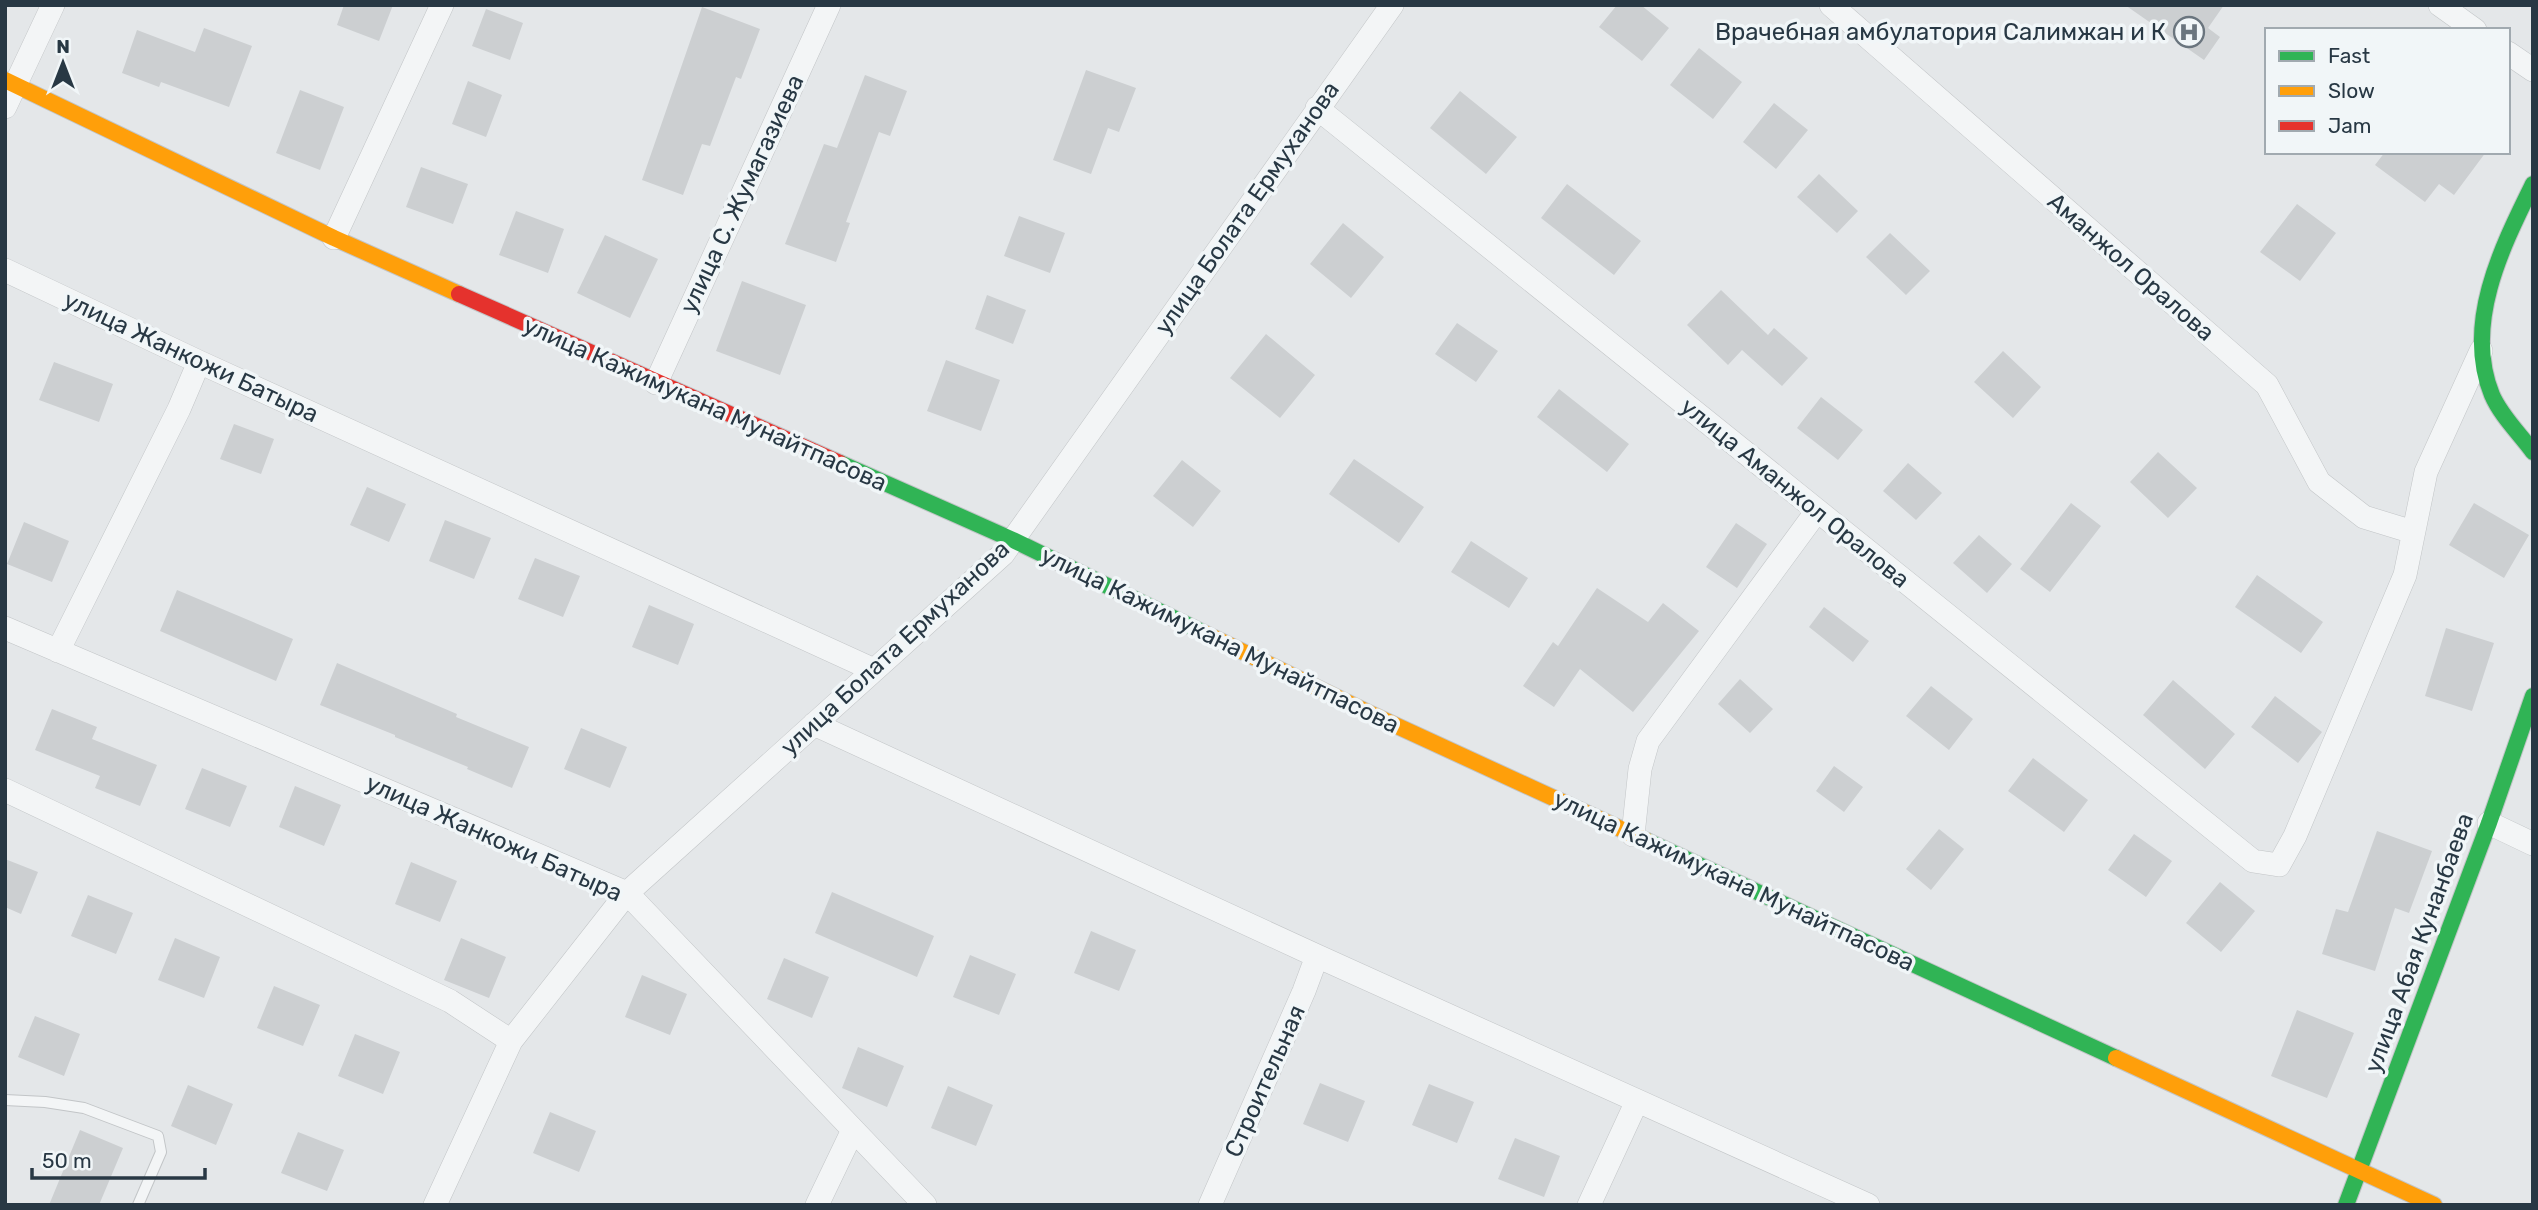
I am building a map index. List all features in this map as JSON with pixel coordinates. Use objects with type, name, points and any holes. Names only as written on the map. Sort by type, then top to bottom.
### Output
[{"type":"street","points":[[5,107],[10,83],[53,5]]},
{"type":"street","points":[[334,238],[442,5]]},
{"type":"street","name":"улица С. Жумагазиева","points":[[656,383],[829,5]]},
{"type":"street","name":"улица Болата Ермуханова","points":[[435,1205],[511,1041],[627,893],[1003,554],[1392,5]]},
{"type":"street","name":"Аманжол Оралова","points":[[1831,5],[2267,385],[2319,482],[2364,517],[2413,532]]},
{"type":"street","points":[[2440,5],[2472,28]]},
{"type":"street","points":[[2510,54],[2533,70]]},
{"type":"street","name":"улица Кажимукана Мунайтпасова","points":[[10,83],[334,238],[1013,540],[1371,714],[2434,1205]]},
{"type":"street","name":"улица Аманжол Оралова","points":[[1317,108],[2253,862],[2279,865],[2295,836],[2405,575],[2413,532]]},
{"type":"street","points":[[2413,532],[2426,472],[2481,351],[2487,302],[2507,235],[2533,184]]},
{"type":"street","name":"улица Жанкожи Батыра","points":[[5,270],[199,362],[874,670]]},
{"type":"street","points":[[2481,351],[2493,396],[2533,452]]},
{"type":"street","points":[[58,652],[179,409],[199,362]]},
{"type":"street","points":[[1633,835],[1640,769],[1648,741],[1817,511]]},
{"type":"street","name":"улица Жанкожи Батыра","points":[[5,628],[627,893],[925,1205]]},
{"type":"street","name":"улица Абая Кунанбаева","points":[[2346,1205],[2533,696]]},
{"type":"street","points":[[814,724],[1317,956],[1868,1205]]},
{"type":"street","points":[[5,790],[450,1001],[511,1041]]},
{"type":"street","points":[[2488,823],[2533,844]]},
{"type":"street","name":"Строительная","points":[[1210,1205],[1317,956]]},
{"type":"street","points":[[1589,1205],[1637,1101]]},
{"type":"street","points":[[817,1205],[853,1130]]},
{"type":"lane","points":[[5,1100],[84,1108],[158,1136],[161,1152],[138,1205]]},
{"type":"building","points":[[344,5],[393,5],[379,41],[337,25]]},
{"type":"building","points":[[1617,5],[1641,5],[1669,28],[1642,61],[1599,27]]},
{"type":"building","name":"Врачебная амбулатория Салимжан и К","points":[[2125,5],[2224,5],[2208,28],[2220,37],[2204,60]]},
{"type":"building","points":[[702,7],[760,29],[741,79],[736,77],[710,146],[702,144],[683,195],[642,180]]},
{"type":"building","points":[[486,9],[523,23],[510,60],[472,46]]},
{"type":"building","points":[[204,28],[252,46],[229,107],[161,82],[159,87],[122,73],[137,30],[195,52]]},
{"type":"building","points":[[1699,48],[1742,82],[1713,119],[1670,85]]},
{"type":"building","points":[[1086,70],[1136,88],[1119,132],[1108,128],[1091,174],[1053,160]]},
{"type":"building","points":[[865,75],[907,91],[890,136],[879,132],[846,222],[850,223],[836,262],[785,244],[824,144],[837,148]]},
{"type":"building","points":[[468,81],[502,95],[486,137],[452,124]]},
{"type":"building","points":[[300,90],[344,107],[320,170],[276,153]]},
{"type":"building","points":[[1460,91],[1517,137],[1486,174],[1430,128]]},
{"type":"building","points":[[1774,103],[1808,130],[1776,169],[1743,142]]},
{"type":"building","points":[[2383,154],[2485,154],[2454,195],[2439,184],[2425,202],[2375,165]]},
{"type":"building","points":[[421,167],[468,184],[453,224],[406,207]]},
{"type":"building","points":[[1819,174],[1858,211],[1837,233],[1797,197]]},
{"type":"building","points":[[1567,184],[1641,241],[1614,275],[1541,218]]},
{"type":"building","points":[[2297,204],[2336,233],[2300,281],[2260,252]]},
{"type":"building","points":[[516,211],[564,229],[548,273],[499,255]]},
{"type":"building","points":[[1019,216],[1065,233],[1050,273],[1004,256]]},
{"type":"building","points":[[1343,223],[1384,257],[1351,298],[1310,264]]},
{"type":"building","points":[[1890,233],[1930,271],[1906,295],[1866,257]]},
{"type":"building","points":[[605,235],[658,259],[630,318],[577,293]]},
{"type":"building","points":[[742,281],[806,305],[780,375],[716,351]]},
{"type":"building","points":[[1721,290],[1768,335],[1774,328],[1808,358],[1782,386],[1742,350],[1728,365],[1687,325]]},
{"type":"building","points":[[987,295],[1026,310],[1013,344],[975,329]]},
{"type":"building","points":[[1457,323],[1498,351],[1476,382],[1435,354]]},
{"type":"building","points":[[1266,334],[1315,375],[1280,418],[1230,378]]},
{"type":"building","points":[[2003,351],[2041,387],[2013,418],[1974,382]]},
{"type":"building","points":[[946,360],[1000,380],[981,431],[927,411]]},
{"type":"building","points":[[54,362],[113,384],[99,422],[39,400]]},
{"type":"building","points":[[1559,389],[1629,444],[1607,472],[1537,417]]},
{"type":"building","points":[[1821,397],[1863,430],[1838,460],[1797,428]]},
{"type":"building","points":[[234,424],[274,439],[261,474],[220,459]]},
{"type":"building","points":[[2158,452],[2197,488],[2168,518],[2130,482]]},
{"type":"building","points":[[1354,459],[1424,507],[1399,543],[1329,494]]},
{"type":"building","points":[[1182,460],[1221,491],[1193,527],[1153,496]]},
{"type":"building","points":[[1908,463],[1942,493],[1916,520],[1883,491]]},
{"type":"building","points":[[367,487],[406,504],[389,542],[350,525]]},
{"type":"building","points":[[2071,503],[2101,526],[2050,592],[2020,569]]},
{"type":"building","points":[[2474,503],[2529,535],[2504,578],[2449,545]]},
{"type":"building","points":[[445,520],[491,538],[474,579],[429,561]]},
{"type":"building","points":[[24,522],[69,541],[52,582],[7,564]]},
{"type":"building","points":[[1736,523],[1767,544],[1737,588],[1706,567]]},
{"type":"building","points":[[1979,535],[2012,564],[1987,593],[1953,563]]},
{"type":"building","points":[[1471,541],[1528,578],[1509,608],[1451,572]]},
{"type":"building","points":[[535,558],[580,576],[563,617],[518,599]]},
{"type":"building","points":[[2257,575],[2323,622],[2301,653],[2235,607]]},
{"type":"building","points":[[1597,588],[1648,622],[1663,603],[1699,631],[1633,712],[1580,669],[1554,707],[1523,686],[1553,642],[1558,646]]},
{"type":"building","points":[[177,590],[293,639],[276,681],[160,631]]},
{"type":"building","points":[[649,605],[694,624],[678,665],[632,647]]},
{"type":"building","points":[[1824,607],[1869,641],[1853,662],[1809,627]]},
{"type":"building","points":[[2446,628],[2494,643],[2472,711],[2425,696]]},
{"type":"building","points":[[337,663],[529,747],[512,788],[395,735],[320,705]]},
{"type":"building","points":[[1740,679],[1773,709],[1750,733],[1718,704]]},
{"type":"building","points":[[2173,680],[2235,734],[2205,769],[2143,715]]},
{"type":"building","points":[[1931,686],[1973,719],[1949,750],[1906,716]]},
{"type":"building","points":[[2275,696],[2322,732],[2298,763],[2251,727]]},
{"type":"building","points":[[52,709],[97,727],[92,739],[157,765],[140,806],[95,788],[100,776],[35,750]]},
{"type":"building","points":[[581,728],[627,747],[610,788],[564,769]]},
{"type":"building","points":[[2033,758],[2088,800],[2064,832],[2008,791]]},
{"type":"building","points":[[1834,766],[1863,787],[1844,812],[1816,791]]},
{"type":"building","points":[[202,768],[247,786],[230,827],[185,809]]},
{"type":"building","points":[[295,786],[341,805],[324,846],[279,827]]},
{"type":"building","points":[[1939,829],[1964,849],[1931,890],[1906,869]]},
{"type":"building","points":[[2377,831],[2432,851],[2409,913],[2395,908],[2375,971],[2322,954],[2336,909],[2348,912]]},
{"type":"building","points":[[2134,834],[2172,861],[2146,897],[2108,870]]},
{"type":"building","points":[[5,859],[38,872],[21,914],[5,907]]},
{"type":"building","points":[[411,862],[457,881],[440,922],[395,904]]},
{"type":"building","points":[[2220,882],[2255,911],[2221,952],[2186,923]]},
{"type":"building","points":[[832,892],[934,936],[917,977],[815,933]]},
{"type":"building","points":[[88,895],[133,913],[116,954],[71,936]]},
{"type":"building","points":[[1091,931],[1136,950],[1119,991],[1074,973]]},
{"type":"building","points":[[175,938],[220,957],[204,998],[158,980]]},
{"type":"building","points":[[461,938],[506,957],[489,998],[444,980]]},
{"type":"building","points":[[970,955],[1016,974],[999,1015],[953,997]]},
{"type":"building","points":[[784,958],[829,977],[812,1018],[767,999]]},
{"type":"building","points":[[642,975],[687,994],[670,1035],[625,1017]]},
{"type":"building","points":[[274,986],[320,1005],[303,1046],[257,1028]]},
{"type":"building","points":[[2297,1010],[2354,1033],[2327,1098],[2271,1076]]},
{"type":"building","points":[[35,1016],[80,1034],[64,1076],[18,1057]]},
{"type":"building","points":[[355,1034],[400,1052],[383,1094],[338,1076]]},
{"type":"building","points":[[858,1047],[904,1066],[887,1107],[842,1088]]},
{"type":"building","points":[[1320,1083],[1365,1101],[1348,1142],[1303,1124]]},
{"type":"building","points":[[1429,1084],[1474,1102],[1457,1143],[1412,1125]]},
{"type":"building","points":[[188,1085],[233,1104],[216,1145],[171,1126]]},
{"type":"building","points":[[948,1086],[993,1105],[976,1146],[931,1128]]},
{"type":"building","points":[[550,1112],[596,1131],[579,1172],[533,1153]]},
{"type":"building","points":[[80,1130],[123,1148],[99,1205],[49,1205]]},
{"type":"building","points":[[298,1132],[344,1150],[327,1191],[281,1173]]},
{"type":"building","points":[[1515,1138],[1560,1156],[1544,1197],[1498,1179]]},
{"type":"traffic: fast","points":[[2533,184],[2509,234],[2490,286],[2482,341],[2484,368],[2492,395],[2533,452]]},
{"type":"traffic: fast","points":[[840,463],[1013,540],[1202,632]]},
{"type":"traffic: fast","points":[[2346,1205],[2489,823],[2533,696]]},
{"type":"traffic: fast","points":[[1647,841],[2116,1058]]},
{"type":"traffic: slow","points":[[5,80],[334,238],[459,294]]},
{"type":"traffic: slow","points":[[1202,632],[1371,714],[1647,841]]},
{"type":"traffic: slow","points":[[2116,1058],[2434,1205]]},
{"type":"traffic: jam","points":[[459,294],[840,463]]},
{"type":"place","name":"Врачебная амбулатория Салимжан и К","points":[[2189,32]]}]
